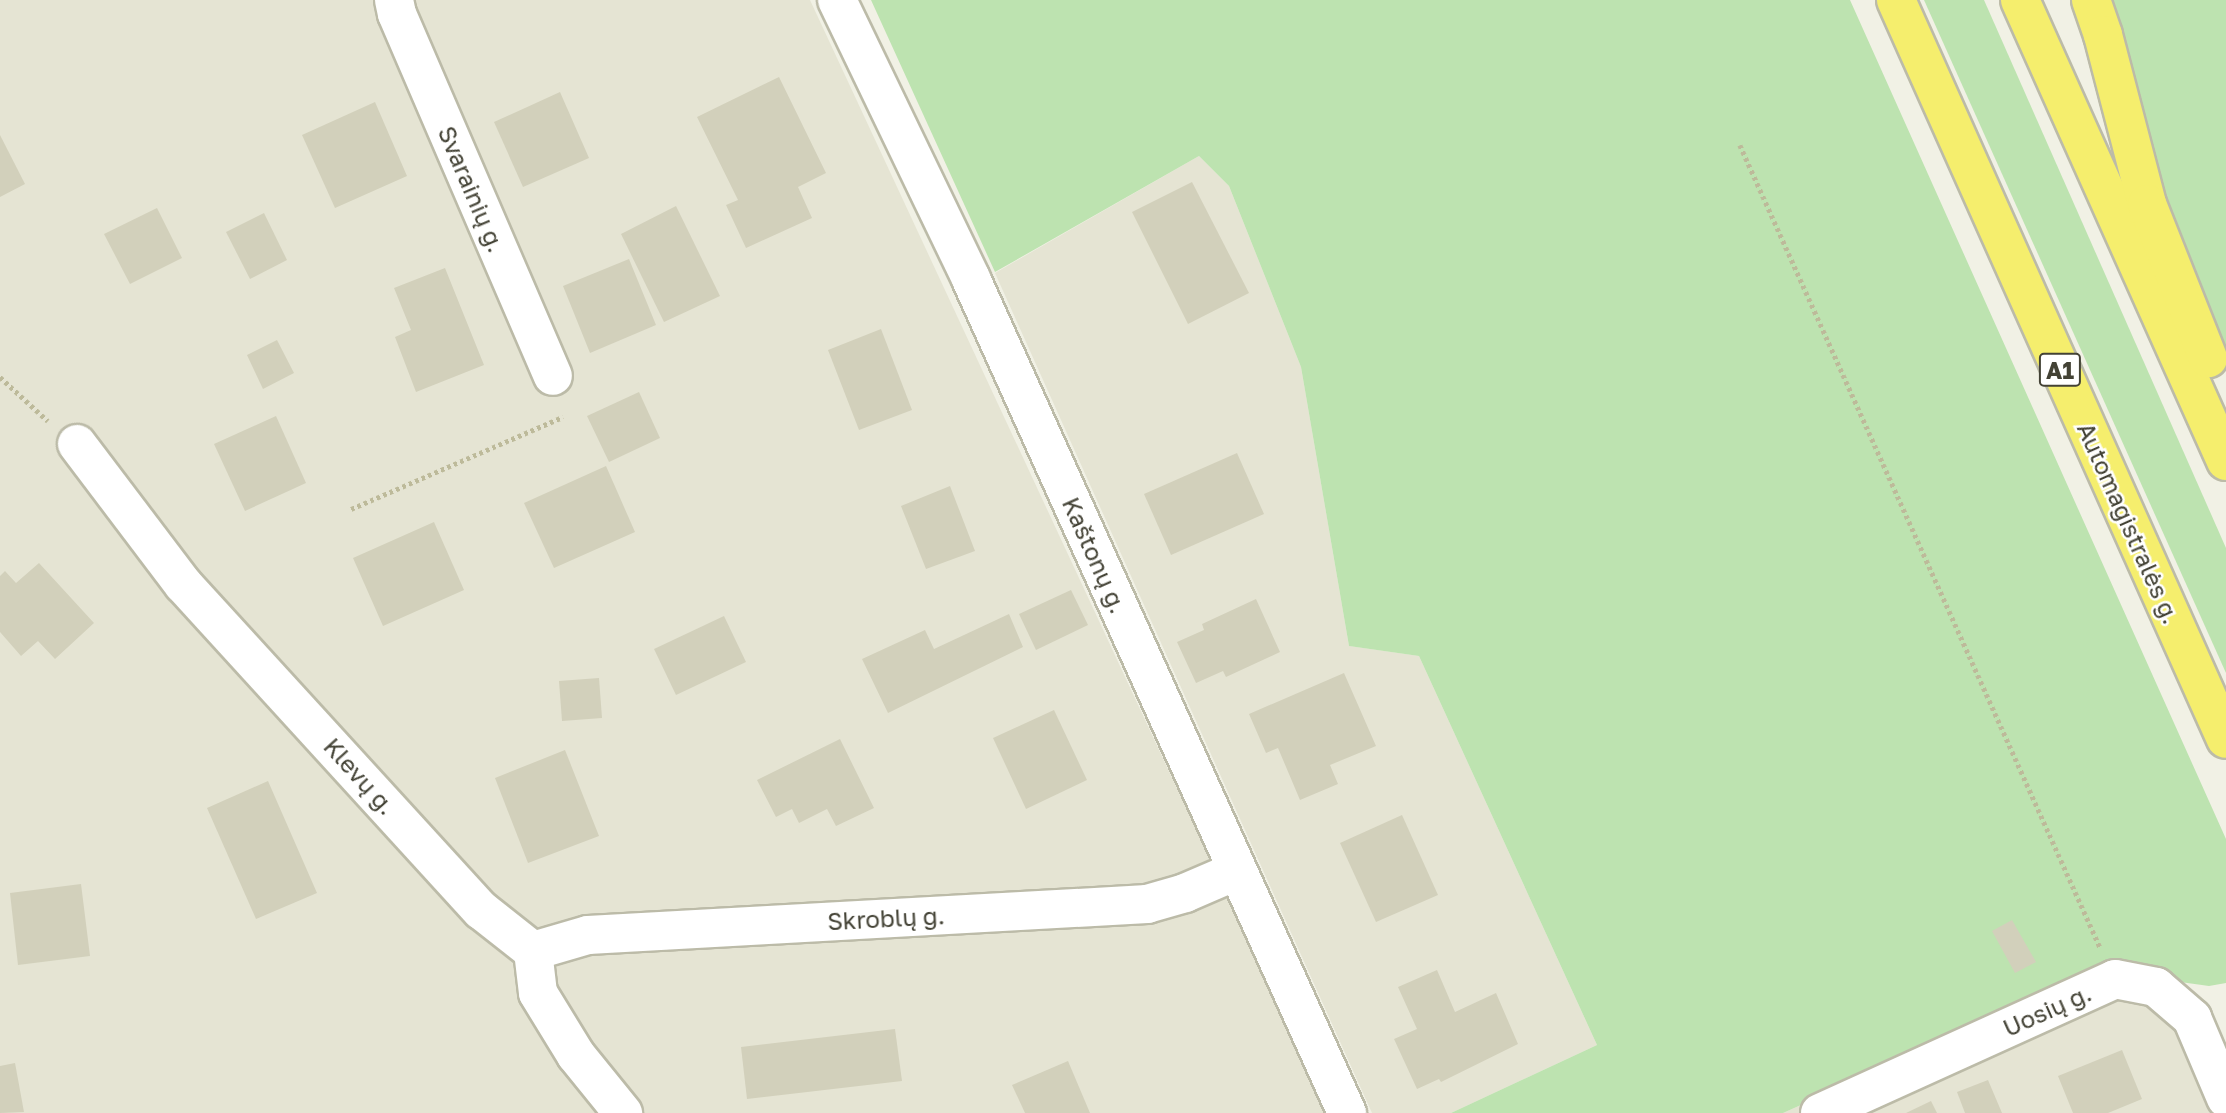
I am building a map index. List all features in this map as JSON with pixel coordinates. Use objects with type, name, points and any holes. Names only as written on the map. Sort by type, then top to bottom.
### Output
[{"type":"highway","name":"Automagistralės g.","points":[[1896,0],[2226,738]]},
{"type":"highway","points":[[2020,0],[2226,461]]},
{"type":"highway","points":[[2091,0],[2104,35],[2147,204],[2226,398]]},
{"type":"street","name":"Svarainių g.","points":[[394,0],[397,14],[553,376]]},
{"type":"street","name":"Kaštonų g.","points":[[837,0],[971,279],[1347,1113]]},
{"type":"street","name":"Klevų g.","points":[[77,444],[183,584],[481,910],[533,951]]},
{"type":"street","name":"Skroblų g.","points":[[533,951],[588,934],[1147,904],[1185,893],[1236,871]]},
{"type":"street","points":[[533,951],[538,993],[576,1055],[623,1113]]},
{"type":"street","name":"Uosių g.","points":[[1820,1113],[2115,979],[2155,987],[2192,1018],[2226,1098]]},
{"type":"path","points":[[1740,145],[2115,979]]},
{"type":"path","points":[[0,377],[77,444]]},
{"type":"path","points":[[351,509],[563,417]]},
{"type":"shaded area","points":[[0,0],[810,0],[1328,1113],[0,1113]]},
{"type":"shaded area","points":[[1199,156],[1229,186],[1301,367],[1349,646],[1419,656],[1597,1045],[1451,1113],[1372,1113],[995,273]]},
{"type":"shaded area","points":[[2101,971],[2177,982],[2226,1113],[1783,1113]]},
{"type":"green space","points":[[871,0],[1850,0],[2226,839],[2226,983],[2209,986],[2101,971],[1783,1113],[1451,1113],[1597,1045],[1419,656],[1349,646],[1301,367],[1229,186],[1199,156],[995,272]]},
{"type":"green space","points":[[1924,0],[1984,0],[2226,548],[2226,673]]},
{"type":"green space","points":[[2109,0],[2226,0],[2226,355],[2165,197],[2130,58]]},
{"type":"building","points":[[779,77],[826,173],[798,187],[812,218],[746,248],[726,205],[738,200],[697,117]]},
{"type":"building","points":[[560,92],[589,158],[523,187],[494,122]]},
{"type":"building","points":[[375,102],[407,176],[335,208],[302,135]]},
{"type":"building","points":[[0,135],[25,184],[0,197]]},
{"type":"building","points":[[1192,182],[1249,293],[1188,324],[1132,212]]},
{"type":"building","points":[[676,206],[720,296],[664,322],[621,234]]},
{"type":"building","points":[[157,208],[182,258],[130,284],[104,234]]},
{"type":"building","points":[[264,213],[287,260],[250,279],[226,232]]},
{"type":"building","points":[[629,259],[656,325],[590,353],[563,286]]},
{"type":"building","points":[[445,268],[484,365],[416,392],[395,337],[411,330],[394,288]]},
{"type":"building","points":[[881,329],[912,410],[859,430],[828,350]]},
{"type":"building","points":[[277,340],[294,373],[263,389],[247,355]]},
{"type":"building","points":[[639,392],[660,438],[609,462],[587,416]]},
{"type":"building","points":[[276,416],[306,483],[245,511],[214,444]]},
{"type":"building","points":[[1237,453],[1264,514],[1171,555],[1144,494]]},
{"type":"building","points":[[606,466],[635,532],[554,568],[524,503]]},
{"type":"building","points":[[950,486],[975,551],[926,569],[901,506]]},
{"type":"building","points":[[434,522],[464,590],[383,626],[353,558]]},
{"type":"building","points":[[39,563],[94,623],[55,659],[38,641],[21,656],[0,632],[0,576],[5,571],[16,583]]},
{"type":"building","points":[[1071,590],[1088,625],[1036,650],[1019,614]]},
{"type":"building","points":[[1256,599],[1280,652],[1226,677],[1223,671],[1196,683],[1177,642],[1204,630],[1202,624]]},
{"type":"building","points":[[1009,614],[1023,647],[888,713],[862,659],[925,630],[934,649]]},
{"type":"building","points":[[724,616],[746,662],[676,695],[654,649]]},
{"type":"building","points":[[1344,673],[1376,746],[1330,765],[1338,784],[1300,800],[1278,748],[1266,753],[1249,714]]},
{"type":"building","points":[[599,678],[602,718],[562,721],[559,681]]},
{"type":"building","points":[[1054,710],[1087,780],[1026,809],[993,738]]},
{"type":"building","points":[[840,739],[874,808],[836,826],[827,809],[799,823],[792,809],[776,817],[757,780]]},
{"type":"building","points":[[565,750],[599,836],[528,863],[495,778]]},
{"type":"building","points":[[268,781],[317,893],[256,919],[207,808]]},
{"type":"building","points":[[1402,815],[1438,895],[1376,922],[1340,843]]},
{"type":"building","points":[[81,884],[90,956],[18,965],[10,893]]},
{"type":"building","points":[[2012,920],[2036,962],[2015,973],[1992,931]]},
{"type":"building","points":[[1437,970],[1455,1012],[1496,993],[1518,1044],[1441,1082],[1439,1079],[1417,1089],[1394,1039],[1417,1029],[1398,987]]},
{"type":"building","points":[[895,1029],[902,1081],[747,1099],[741,1047]]},
{"type":"building","points":[[2122,1050],[2142,1099],[2108,1113],[2073,1113],[2058,1076]]},
{"type":"building","points":[[1068,1061],[1090,1113],[1025,1113],[1012,1085]]},
{"type":"building","points":[[15,1063],[24,1112],[0,1113],[0,1066]]},
{"type":"building","points":[[1988,1080],[2002,1113],[1965,1113],[1957,1092]]},
{"type":"building","points":[[1931,1101],[1937,1113],[1906,1113]]}]
